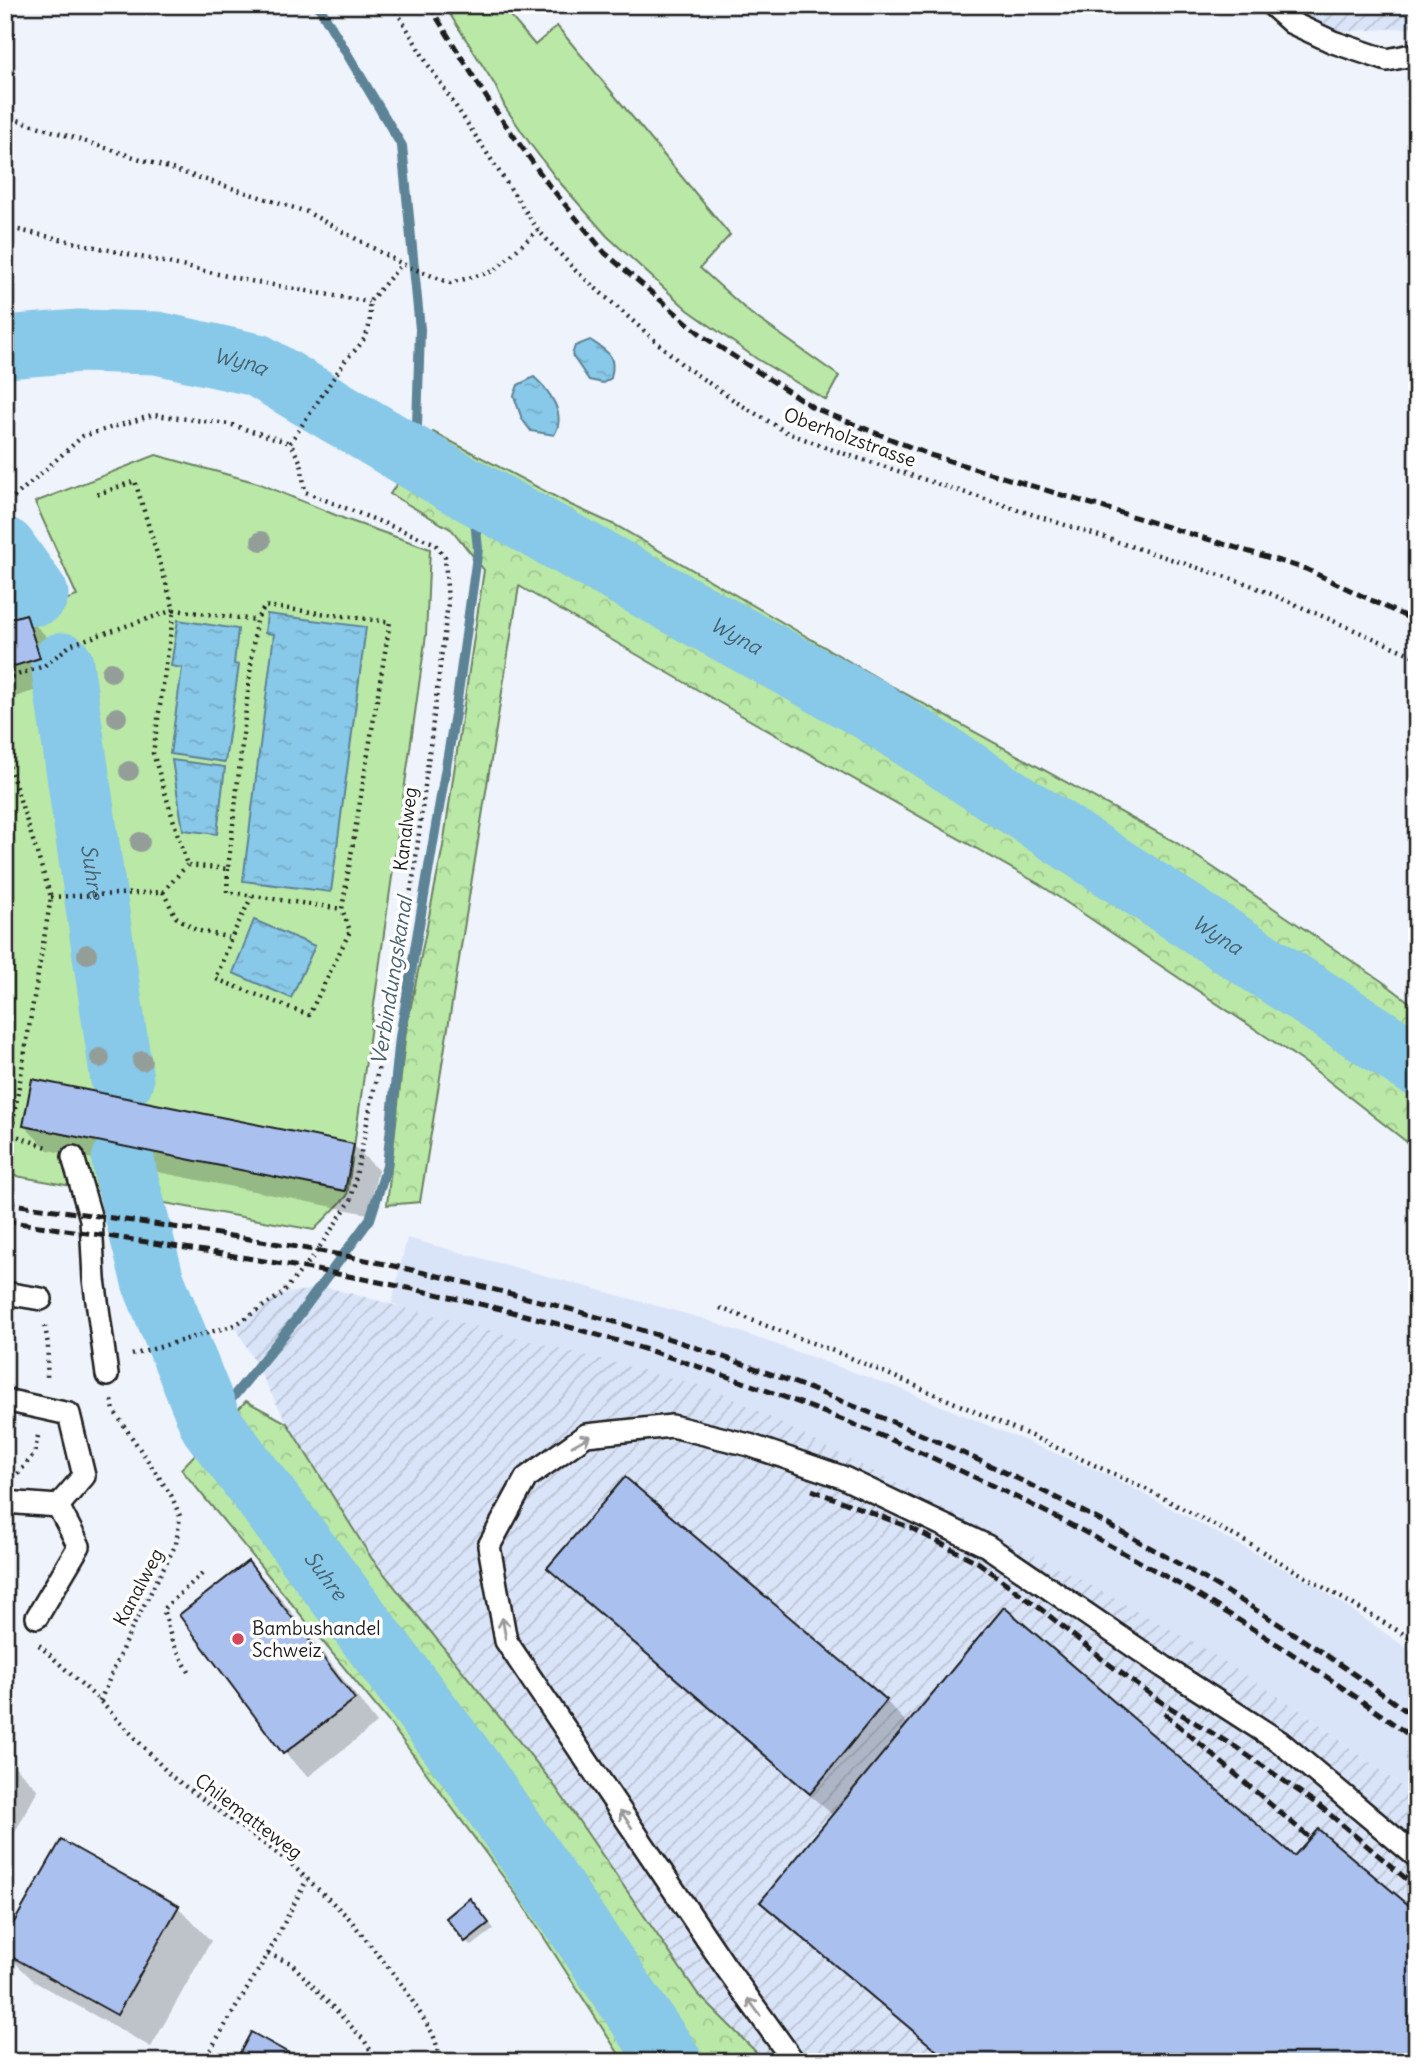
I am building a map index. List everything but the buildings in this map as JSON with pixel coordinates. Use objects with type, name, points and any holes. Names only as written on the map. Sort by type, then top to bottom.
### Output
[{"type":"lane","points":[[1272,5],[1292,23],[1334,42],[1387,60],[1417,54]]},
{"type":"lane","points":[[73,1157],[91,1219],[94,1279],[107,1375]]},
{"type":"lane","points":[[5,1293],[41,1299]]},
{"type":"lane","points":[[5,1400],[69,1413],[84,1476],[58,1506]]},
{"type":"lane","points":[[794,2062],[725,1966],[506,1641],[489,1546],[526,1478],[586,1435],[672,1426],[749,1445],[842,1477],[987,1546],[1164,1667],[1280,1742],[1417,1857]]},
{"type":"lane","points":[[5,1502],[58,1506]]},
{"type":"lane","points":[[37,1617],[79,1546],[58,1506]]},
{"type":"path","name":"Oberholzstrasse","points":[[393,5],[427,63],[538,230],[576,271],[684,366],[738,403],[788,433],[836,451],[1248,584],[1417,657]]},
{"type":"path","points":[[5,116],[307,212],[402,264],[450,283],[494,271],[538,230]]},
{"type":"path","points":[[5,227],[245,279],[369,302]]},
{"type":"path","points":[[5,508],[83,436],[154,415],[229,424],[290,443],[347,358],[359,347],[372,323],[369,302],[402,264]]},
{"type":"path","name":"Kanalweg","points":[[135,1353],[235,1325],[282,1294],[315,1254],[351,1200],[379,1066],[414,873],[448,603],[445,557],[434,543],[305,492],[301,463],[290,443]]},
{"type":"path","points":[[96,495],[135,481],[174,610],[153,752],[187,865]]},
{"type":"path","points":[[252,896],[231,938],[216,979],[309,1015],[350,931],[342,909],[390,622],[265,606],[256,620],[227,892],[342,909]]},
{"type":"path","points":[[5,679],[44,666],[72,644],[174,610],[256,620]]},
{"type":"path","points":[[5,753],[51,897],[11,1134],[73,1157]]},
{"type":"path","points":[[187,865],[228,869]]},
{"type":"path","points":[[51,897],[163,892],[187,865]]},
{"type":"path","points":[[163,892],[176,917],[196,930],[231,938]]},
{"type":"path","points":[[720,1308],[856,1360],[1142,1487],[1246,1542],[1417,1642]]},
{"type":"path","name":"Kanalweg","points":[[100,1701],[127,1637],[176,1544],[180,1516],[171,1495],[114,1411],[107,1375]]},
{"type":"path","points":[[189,1672],[172,1641],[163,1609],[202,1574]]},
{"type":"path","name":"Chilematteweg","points":[[38,1644],[100,1701],[171,1776],[289,1862],[348,1917],[403,1986],[433,2034],[442,2062]]},
{"type":"path","points":[[203,2062],[268,1954],[307,1879]]},
{"type":"path","points":[[268,1954],[291,1963],[365,2040],[378,2062]]},
{"type":"shaded area","points":[[1285,5],[1417,5],[1417,27],[1323,33]]},
{"type":"shaded area","points":[[407,1238],[701,1318],[898,1388],[1110,1476],[1315,1585],[1417,1655],[1417,1798],[1306,1714],[392,1303]]},
{"type":"shaded area","points":[[326,1287],[717,1390],[1065,1571],[1197,1644],[1306,1714],[1417,1798],[1417,2062],[766,2062],[698,1994],[552,1782],[372,1559],[287,1423],[235,1325],[282,1294]]},
{"type":"green space","points":[[444,5],[501,5],[535,45],[557,26],[730,235],[700,268],[750,313],[839,376],[826,400],[757,359],[688,310],[607,236],[531,145]]},
{"type":"green space","points":[[433,432],[571,505],[617,526],[893,687],[1177,843],[1383,982],[1417,1008],[1417,1150],[1307,1064],[1039,884],[519,586],[420,1202],[387,1205],[406,1031],[443,846],[484,570],[452,530],[390,494]]},
{"type":"green space","points":[[156,455],[258,483],[345,519],[430,549],[426,635],[347,1196],[314,1230],[5,1174],[5,620],[77,596],[35,502]]},
{"type":"green space","points":[[246,1401],[287,1423],[372,1559],[552,1782],[698,1994],[766,2062],[624,2062],[518,1897],[388,1721],[181,1469]]},
{"type":"water","points":[[590,340],[609,354],[613,364],[611,378],[603,383],[589,380],[572,355],[575,346]]},
{"type":"water","points":[[534,377],[551,396],[558,412],[558,427],[554,435],[531,431],[522,419],[514,396],[518,385]]},
{"type":"water","points":[[267,614],[366,627],[331,892],[243,881],[274,634],[265,633]]},
{"type":"water","points":[[178,620],[238,629],[234,664],[239,665],[225,762],[170,754],[182,668],[171,666]]},
{"type":"water","points":[[172,760],[225,767],[217,834],[183,830]]},
{"type":"water","points":[[254,920],[315,946],[291,998],[233,973]]},
{"type":"waterway","points":[[318,5],[402,146],[420,329],[416,458]]},
{"type":"waterway","name":"Wyna","points":[[5,347],[79,341],[157,343],[257,365],[451,480],[871,710],[1417,1065]]},
{"type":"waterway","name":"Verbindungskanal","points":[[211,1424],[294,1322],[370,1219],[387,1166],[400,1037],[455,714],[478,549],[472,491]]},
{"type":"waterway","name":"Suhre","points":[[5,549],[37,594]]},
{"type":"waterway","name":"Suhre","points":[[62,664],[122,1080]]},
{"type":"waterway","name":"Suhre","points":[[123,1160],[153,1281],[211,1424],[472,1771],[671,2062]]},
{"type":"railway","points":[[429,5],[488,100],[548,184],[605,253],[704,337],[814,408],[930,455],[1306,569],[1417,622]]},
{"type":"railway","points":[[5,1203],[270,1242],[420,1272],[594,1316],[779,1377],[947,1446],[1110,1526],[1267,1617],[1343,1666],[1417,1719]]},
{"type":"railway","points":[[5,1221],[270,1262],[467,1301],[650,1351],[766,1390],[881,1436],[994,1487],[1105,1543],[1212,1604],[1317,1670],[1417,1741]]},
{"type":"railway","points":[[812,1490],[911,1528],[979,1563],[1161,1702],[1237,1748],[1320,1806],[1417,1888]]},
{"type":"railway","points":[[1164,1713],[1310,1838]]},
{"type":"place","name":"Bambushandel Schweiz","points":[[238,1639]]}]
